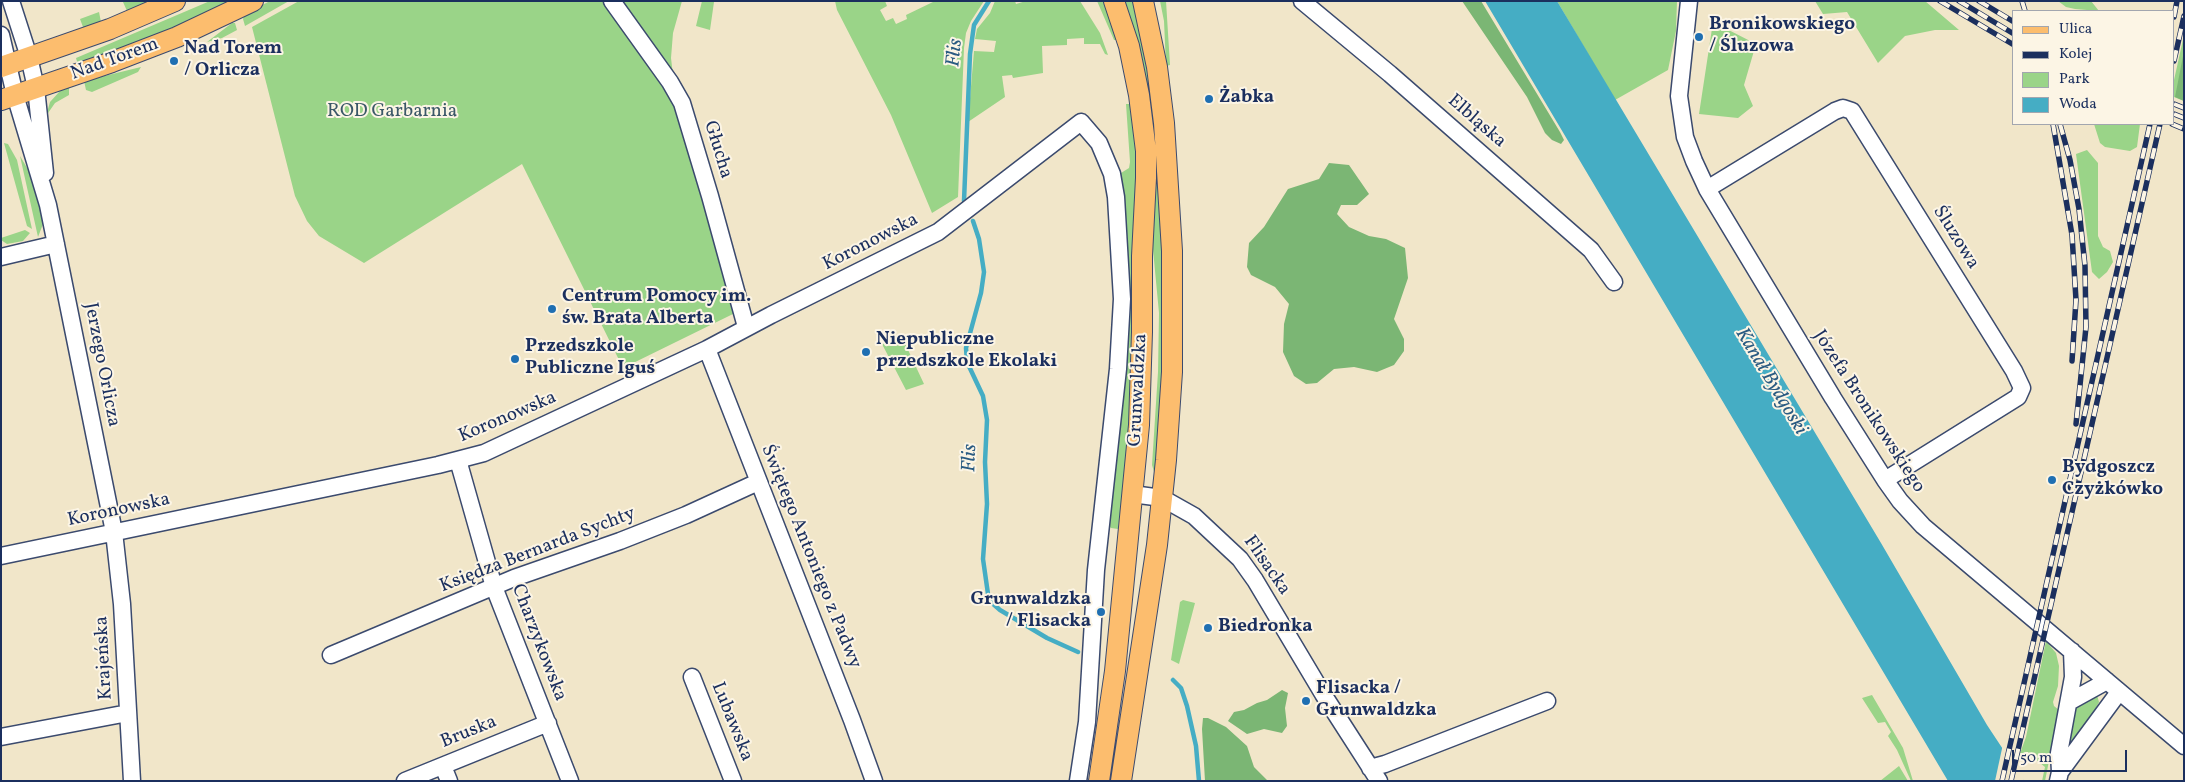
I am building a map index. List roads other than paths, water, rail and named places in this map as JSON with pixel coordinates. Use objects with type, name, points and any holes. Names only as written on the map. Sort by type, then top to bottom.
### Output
[{"type":"main road","name":"Nad Torem","points":[[5,66],[110,29],[176,1]]},
{"type":"main road","name":"Nad Torem","points":[[8,98],[177,37],[253,1]]},
{"type":"main road","name":"Grunwaldzka","points":[[1098,781],[1115,670],[1139,425],[1142,367],[1142,256],[1146,151],[1137,81],[1129,46],[1114,1]]},
{"type":"main road","name":"Grunwaldzka","points":[[1121,781],[1162,498],[1172,372],[1172,251],[1161,91],[1143,1]]},
{"type":"street","name":"Jerzego Orlicza","points":[[11,1],[29,58],[36,88],[48,205],[114,532]]},
{"type":"street","name":"Głucha","points":[[612,1],[670,82],[682,103],[746,327]]},
{"type":"street","name":"Elbląska","points":[[1302,1],[1390,74],[1591,250],[1614,282]]},
{"type":"street","name":"Józefa Bronikowskiego","points":[[1689,1],[1680,82],[1680,108],[1690,151],[1707,189],[1833,398],[1885,480],[1900,501],[1923,526],[2184,746]]},
{"type":"street","name":"Jerzego Orlicza","points":[[1,35],[8,98],[48,205]]},
{"type":"street","name":"Śluzowa","points":[[1707,189],[1836,111],[1843,108],[1852,111],[2014,371],[2022,388],[2018,397],[1885,480]]},
{"type":"street","name":"Koronowska","points":[[1,556],[458,460],[504,445],[707,349],[746,327],[938,232],[1081,122],[1099,143],[1112,174],[1116,197],[1122,299],[1118,369],[1096,570],[1087,722],[1078,781]]},
{"type":"street","points":[[1,257],[56,244]]},
{"type":"street","name":"Świętego Antoniego z Padwy","points":[[707,349],[852,720],[871,780]]},
{"type":"street","name":"Charzykowska","points":[[458,460],[494,587],[570,781]]},
{"type":"street","name":"Księdza Bernarda Sychty","points":[[331,655],[546,565],[620,541],[678,518],[758,482]]},
{"type":"street","name":"Flisacka","points":[[1132,494],[1162,498],[1204,524],[1240,559],[1255,580],[1375,774]]},
{"type":"street","name":"Krajeńska","points":[[114,532],[122,604],[132,781]]},
{"type":"street","points":[[2059,777],[2059,753],[2073,677],[2072,651]]},
{"type":"street","name":"Lubawska","points":[[692,678],[734,781]]},
{"type":"street","points":[[2069,702],[2113,686]]},
{"type":"street","points":[[2059,777],[2113,686]]},
{"type":"street","points":[[1375,774],[1385,764],[1546,701]]},
{"type":"street","points":[[1,737],[128,713]]},
{"type":"street","name":"Bruska","points":[[405,781],[446,773],[548,723]]},
{"type":"water","name":"Kanał Bydgoski","points":[[1485,1],[1557,1],[1881,543],[1987,725],[2024,781],[1948,781]]},
{"type":"waterway","name":"Flis","points":[[964,201],[970,54],[974,25],[989,1]]},
{"type":"waterway","name":"Flis","points":[[973,221],[979,239],[984,272],[981,293],[966,348],[967,362],[983,396],[987,420],[985,462],[987,504],[983,559],[988,594],[992,603],[1000,610],[1047,638],[1078,652]]},
{"type":"waterway","name":"Flis","points":[[1173,680],[1181,688],[1187,706],[1196,746],[1199,781]]},
{"type":"railway","points":[[1940,1],[2012,44]]},
{"type":"railway","points":[[1959,1],[2012,33]]},
{"type":"railway","points":[[1979,1],[2012,21]]},
{"type":"railway","points":[[2022,1],[2025,10]]},
{"type":"railway","points":[[2175,12],[2177,1]]},
{"type":"railway","points":[[2175,56],[2184,16]]},
{"type":"railway","points":[[2175,104],[2184,108]]},
{"type":"railway","points":[[2175,114],[2184,118]]},
{"type":"railway","points":[[2053,125],[2072,235],[2076,300],[2072,361]]},
{"type":"railway","points":[[2060,125],[2070,160],[2079,209],[2085,266],[2086,327],[2076,424]]},
{"type":"railway","points":[[2002,781],[2150,125]]},
{"type":"railway","points":[[2011,781],[2160,125]]},
{"type":"railway","points":[[2174,125],[2184,129]]},
{"type":"place","name":"Bronikowskiego / Śluzowa","points":[[1699,37]]},
{"type":"place","name":"Nad Torem / Orlicza","points":[[174,61]]},
{"type":"place","name":"Żabka","points":[[1209,99]]},
{"type":"place","name":"Centrum Pomocy im. św. Brata Alberta","points":[[552,309]]},
{"type":"place","name":"Niepubliczne przedszkole Ekolaki","points":[[866,352]]},
{"type":"place","name":"Przedszkole Publiczne Iguś","points":[[515,359]]},
{"type":"place","name":"Bydgoszcz Czyżkówko","points":[[2052,480]]},
{"type":"place","name":"Grunwaldzka / Flisacka","points":[[1101,612]]},
{"type":"place","name":"Biedronka","points":[[1208,628]]},
{"type":"place","name":"Flisacka / Grunwaldzka","points":[[1306,701]]},
{"type":"park label","name":"ROD Garbarnia","points":[[392,113]]}]
